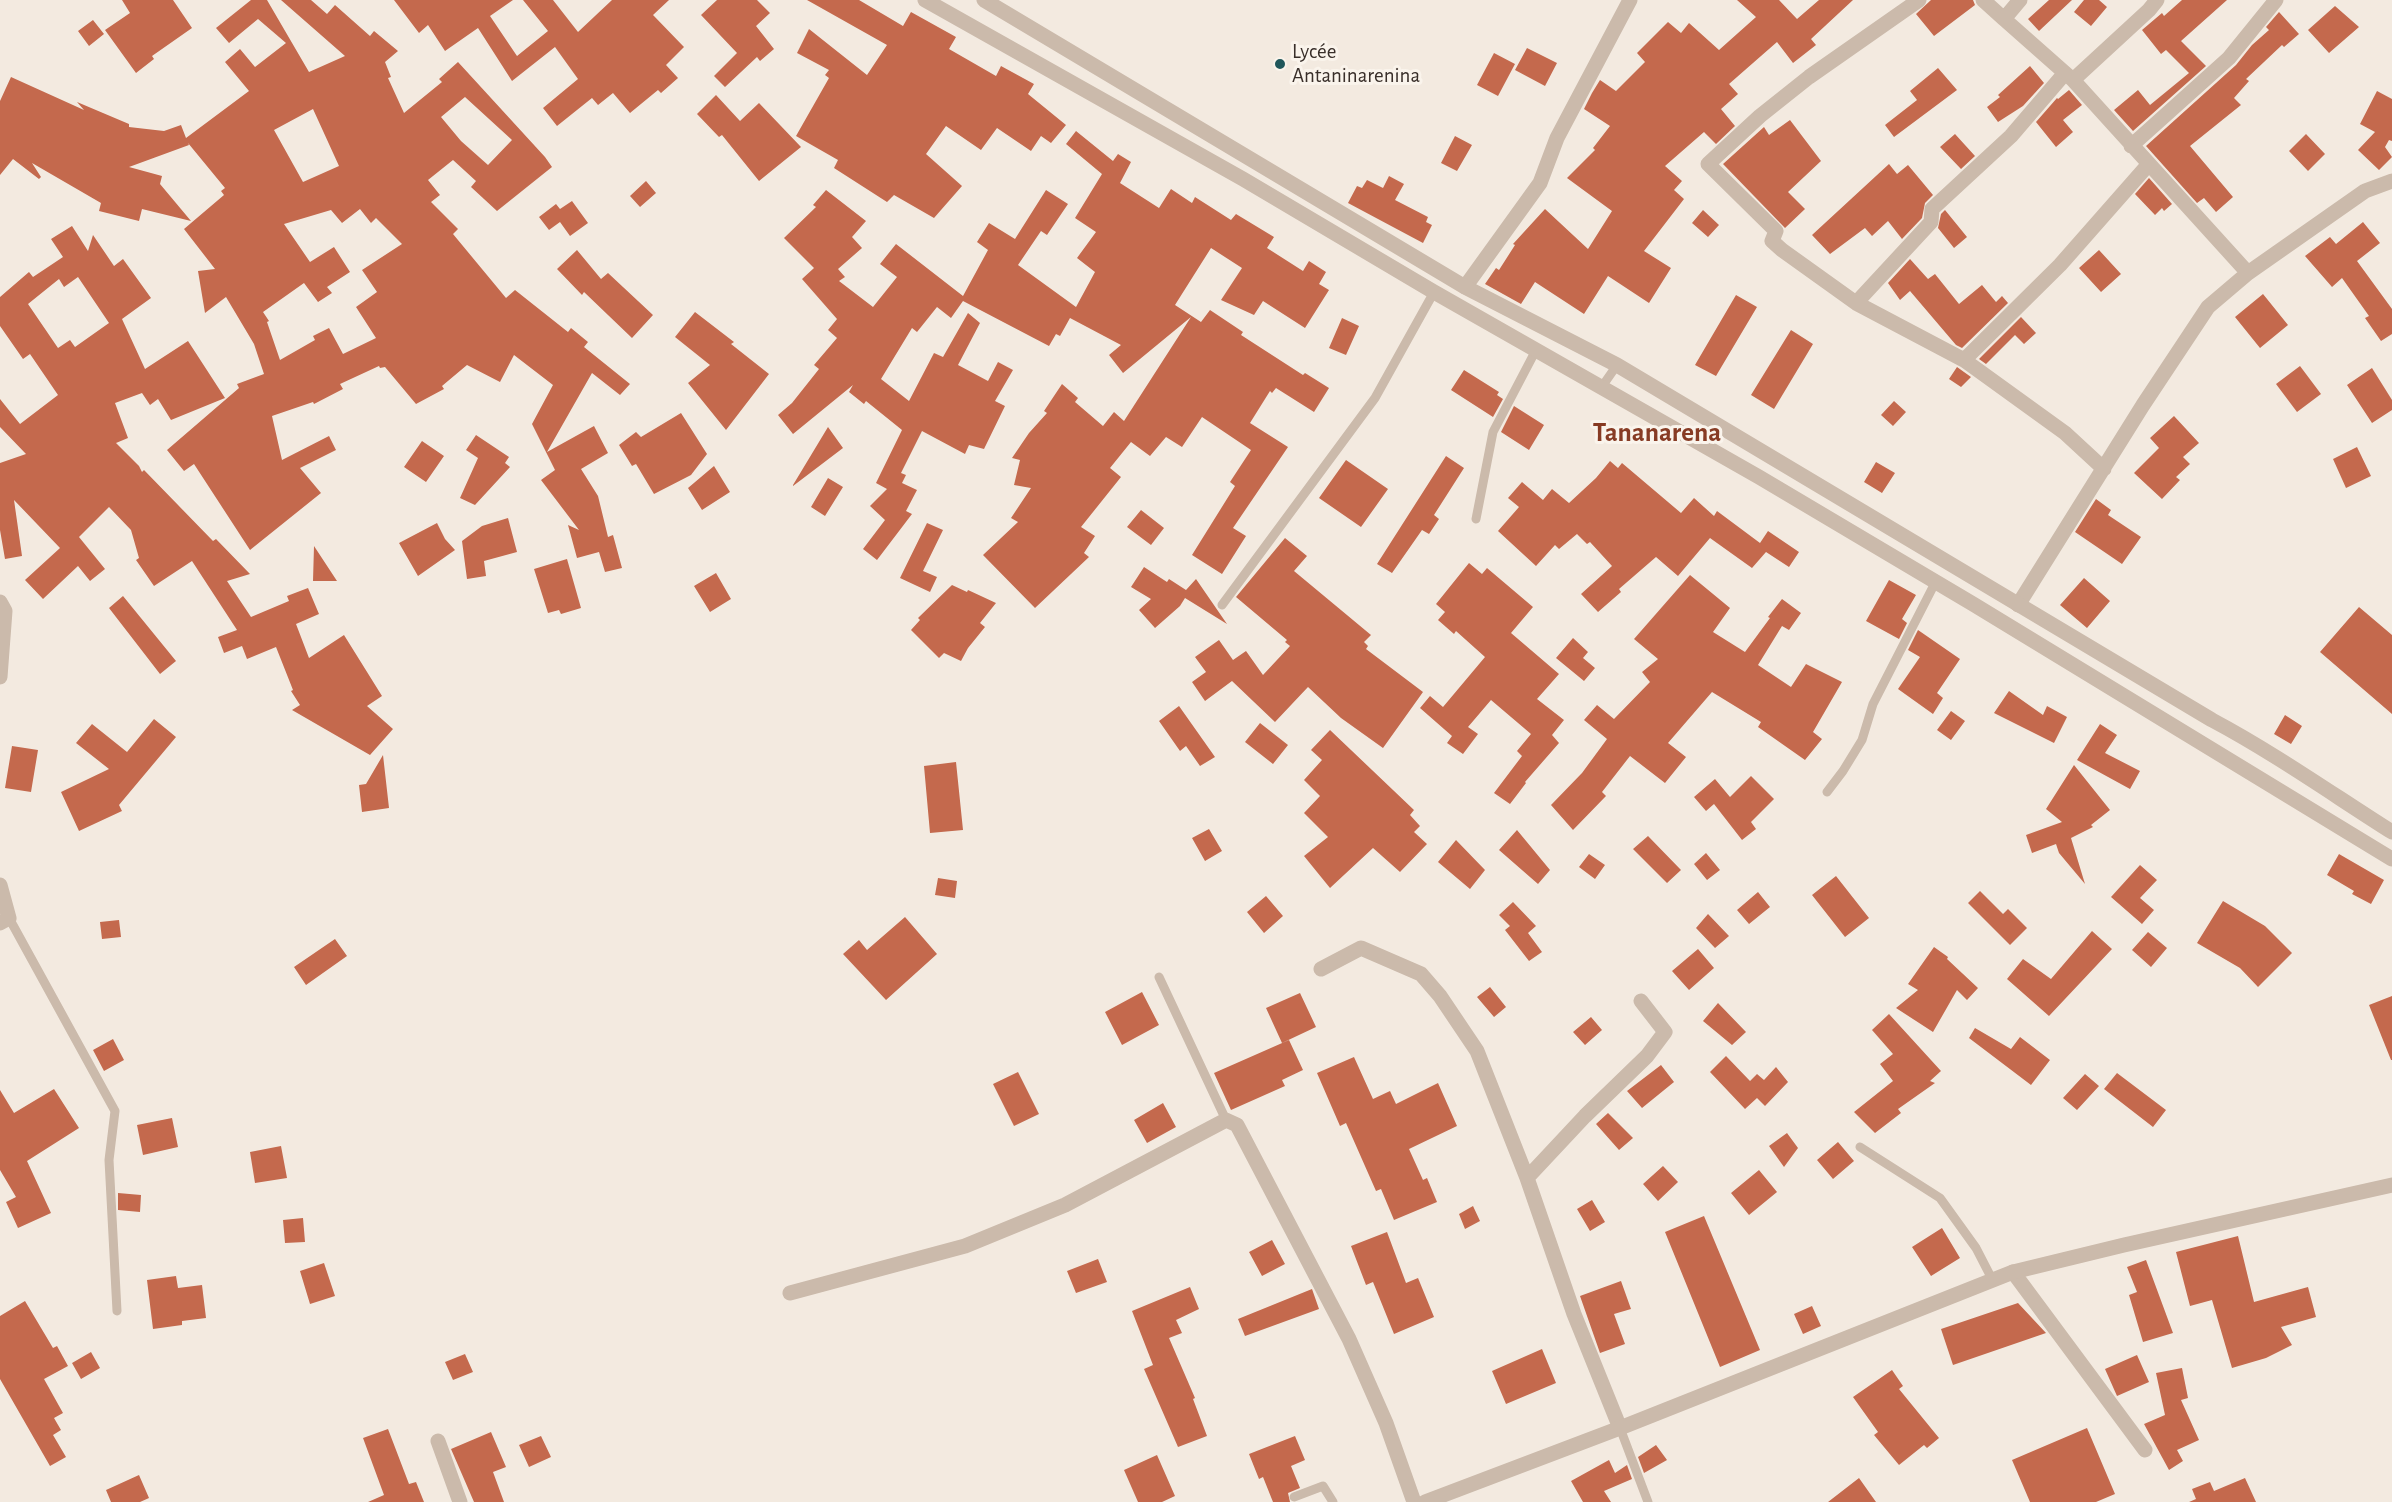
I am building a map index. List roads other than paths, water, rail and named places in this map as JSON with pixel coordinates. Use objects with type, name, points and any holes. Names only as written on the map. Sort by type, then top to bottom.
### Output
[{"type":"street","points":[[925,0],[1243,179],[1434,292],[1759,477],[1973,604],[2203,745],[2293,796],[2392,859]]},
{"type":"street","points":[[984,0],[1465,287],[1617,365],[2211,720],[2255,743],[2304,777],[2392,831]]},
{"type":"street","points":[[1465,287],[1540,183],[1557,138],[1630,0]]},
{"type":"street","points":[[1919,0],[1809,77],[1760,116],[1708,164],[1776,231],[1772,241],[1856,303],[1964,360],[2065,433],[2104,469]]},
{"type":"street","points":[[1983,0],[2069,76],[2247,273]]},
{"type":"street","points":[[2004,19],[2020,0]]},
{"type":"street","points":[[1856,303],[1931,222],[1932,209],[2011,136],[2069,76],[2149,10],[2157,0]]},
{"type":"street","points":[[2131,146],[2229,58],[2276,0]]},
{"type":"street","points":[[1243,179],[1254,163]]},
{"type":"street","points":[[1964,360],[2060,265],[2148,165]]},
{"type":"street","points":[[2018,605],[2208,307],[2247,273],[2365,191],[2392,181]]},
{"type":"street","points":[[1434,292],[1447,276]]},
{"type":"street","points":[[1759,477],[1770,458]]},
{"type":"street","points":[[1973,604],[1984,585]]},
{"type":"street","points":[[0,602],[5,611],[0,677]]},
{"type":"street","points":[[2293,796],[2304,777]]},
{"type":"street","points":[[0,885],[5,921]]},
{"type":"street","points":[[1321,969],[1361,948],[1421,974],[1440,996],[1477,1051],[1527,1178],[1574,1314],[1620,1428]]},
{"type":"street","points":[[1527,1178],[1585,1116],[1647,1056],[1665,1032],[1641,1001]]},
{"type":"street","points":[[790,1293],[965,1246],[1065,1205],[1226,1120],[1237,1125],[1349,1339],[1386,1423],[1414,1502]]},
{"type":"street","points":[[1425,1502],[1620,1428],[2013,1272],[2392,1185]]},
{"type":"street","points":[[2013,1272],[2145,1450]]},
{"type":"street","points":[[438,1441],[460,1502]]},
{"type":"lane","points":[[1222,605],[1375,398],[1434,292]]},
{"type":"lane","points":[[1476,519],[1493,432],[1536,350]]},
{"type":"lane","points":[[1601,388],[1617,365]]},
{"type":"lane","points":[[1827,792],[1844,771],[1862,740],[1873,704],[1935,583]]},
{"type":"lane","points":[[5,921],[115,1111],[109,1160],[117,1311]]},
{"type":"lane","points":[[1159,977],[1226,1120]]},
{"type":"lane","points":[[1860,1146],[1940,1197],[1976,1248],[1992,1279]]},
{"type":"lane","points":[[1620,1428],[1648,1502]]},
{"type":"lane","points":[[1294,1497],[1323,1486],[1333,1502]]},
{"type":"place","name":"Lycée Antaninarenina","points":[[1280,64]]},
{"type":"district","name":"Tananarena","points":[[1657,433]]}]
